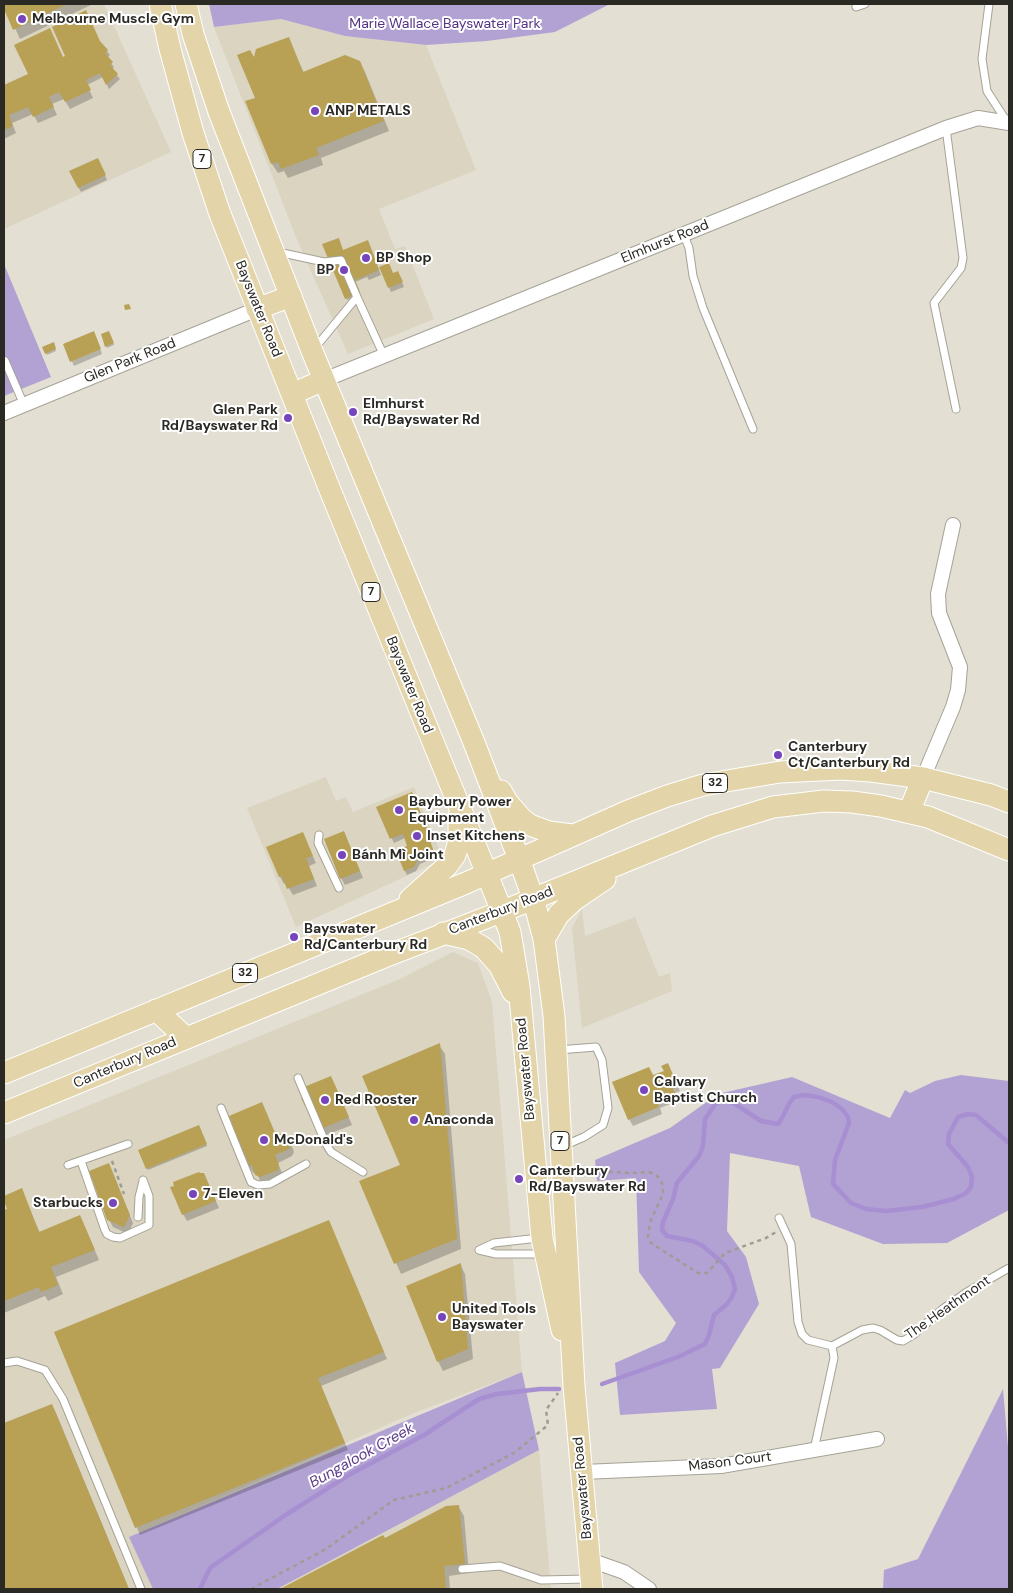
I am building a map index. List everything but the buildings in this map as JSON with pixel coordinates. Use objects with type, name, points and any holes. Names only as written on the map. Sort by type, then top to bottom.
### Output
[{"type":"main road","name":"Bayswater Road","points":[[160,4],[170,49],[193,132],[220,214],[510,932],[522,1018],[543,1246],[574,1388]]},
{"type":"main road","name":"Bayswater Road","points":[[186,4],[193,34],[219,112],[312,351],[473,740],[519,858],[533,898],[544,939],[551,988],[556,1050],[574,1388],[591,1576]]},
{"type":"main road","points":[[257,309],[291,296]]},
{"type":"main road","points":[[292,394],[324,380]]},
{"type":"main road","points":[[473,740],[508,803],[521,818],[541,830],[556,834],[573,835]]},
{"type":"main road","name":"32","points":[[4,1073],[487,874],[519,858],[667,796],[703,785],[780,772],[841,769],[923,778],[966,788],[1009,802]]},
{"type":"main road","points":[[909,812],[923,778]]},
{"type":"main road","name":"Canterbury Road","points":[[4,1113],[444,933],[746,814],[781,806],[824,801],[852,802],[909,812],[954,827],[1009,850]]},
{"type":"main road","points":[[395,912],[440,873],[455,855],[459,841],[460,823],[457,803]]},
{"type":"main road","points":[[544,939],[559,914],[574,900],[654,849]]},
{"type":"main road","points":[[444,933],[469,938],[491,954],[511,987],[522,1018]]},
{"type":"main road","points":[[156,1010],[177,1041]]},
{"type":"main road","points":[[543,1246],[568,1248]]},
{"type":"street","name":"Elmhurst Road","points":[[324,380],[946,128],[978,118],[1009,123]]},
{"type":"street","name":"Glen Park Road","points":[[4,413],[257,309]]},
{"type":"street","points":[[923,778],[953,707],[958,690],[960,667],[939,613],[938,594],[953,525]]},
{"type":"street","name":"Mason Court","points":[[582,1472],[721,1466],[876,1439]]},
{"type":"street","points":[[591,1576],[624,1572],[649,1589]]},
{"type":"lane","points":[[856,7],[865,4]]},
{"type":"lane","points":[[988,4],[982,59],[987,91],[1009,123]]},
{"type":"lane","points":[[946,128],[963,258],[961,268],[934,303],[956,409]]},
{"type":"lane","points":[[684,235],[689,248],[693,276],[704,308],[753,428]]},
{"type":"lane","points":[[273,251],[324,262],[341,260],[384,356]]},
{"type":"lane","points":[[312,351],[357,297]]},
{"type":"lane","points":[[5,360],[24,405]]},
{"type":"lane","points":[[319,835],[318,842],[339,888]]},
{"type":"lane","points":[[556,1050],[596,1047],[602,1060],[608,1108],[603,1125],[584,1137],[560,1148]]},
{"type":"lane","points":[[298,1078],[331,1152],[363,1172]]},
{"type":"lane","points":[[221,1108],[251,1182],[258,1185],[270,1184],[306,1164]]},
{"type":"lane","points":[[68,1165],[128,1144]]},
{"type":"lane","points":[[81,1161],[105,1230],[109,1236],[120,1238],[147,1226],[149,1222],[149,1200],[143,1180],[139,1197],[138,1217]]},
{"type":"lane","points":[[779,1218],[791,1244],[794,1257],[798,1322],[802,1334],[808,1340],[832,1346],[834,1358],[814,1450]]},
{"type":"lane","points":[[494,1243],[543,1246],[496,1254],[479,1250],[494,1243]]},
{"type":"lane","name":"The Heathmont","points":[[832,1346],[862,1330],[873,1328],[896,1340],[903,1341],[914,1335],[944,1308],[967,1292],[1009,1268]]},
{"type":"lane","points":[[4,1363],[17,1361],[45,1370],[63,1399],[141,1589]]},
{"type":"lane","points":[[462,1569],[500,1566],[541,1580],[591,1576]]},
{"type":"path","points":[[111,1158],[124,1194]]},
{"type":"path","points":[[585,1172],[648,1172],[656,1175],[661,1180],[663,1194],[650,1222],[648,1237],[651,1243],[698,1273],[704,1274],[712,1270],[726,1253],[766,1238],[783,1227]]},
{"type":"path","points":[[251,1589],[326,1549],[394,1500],[446,1488],[514,1453],[548,1425],[546,1410],[557,1394],[574,1388]]},
{"type":"shaded area","points":[[4,4],[104,4],[171,152],[4,229]]},
{"type":"shaded area","points":[[281,19],[345,36],[426,45],[476,170],[379,209],[395,249],[405,246],[434,319],[348,354],[298,242],[214,27]]},
{"type":"shaded area","points":[[326,777],[336,801],[346,797],[353,812],[414,787],[443,859],[296,927],[247,808]]},
{"type":"shaded area","points":[[582,909],[585,936],[635,917],[659,977],[670,973],[672,991],[582,1028],[572,928]]},
{"type":"shaded area","points":[[453,952],[478,963],[492,1002],[522,1372],[414,1413],[130,1537],[153,1589],[4,1589],[4,1140],[400,979]]},
{"type":"shaded area","points":[[539,1450],[551,1589],[277,1589]]},
{"type":"green space","name":"Marie Wallace Bayswater Park","points":[[209,4],[610,4],[555,32],[487,41],[426,45],[345,36],[281,19],[214,27]]},
{"type":"green space","points":[[4,264],[51,377],[4,396]]},
{"type":"green space","points":[[961,1075],[1009,1081],[1009,1210],[947,1243],[883,1244],[811,1217],[799,1166],[730,1153],[727,1231],[746,1257],[759,1304],[720,1368],[712,1369],[717,1409],[620,1415],[615,1363],[665,1341],[676,1323],[639,1272],[636,1178],[597,1181],[595,1160],[670,1128],[718,1094],[792,1077],[890,1118],[905,1090],[910,1093],[935,1081]]},
{"type":"green space","points":[[522,1372],[539,1450],[277,1589],[153,1589],[129,1537]]},
{"type":"green space","points":[[1003,1389],[1009,1459],[1009,1589],[883,1589],[884,1570],[918,1559]]},
{"type":"waterway","name":"Bungalook Creek","points":[[602,1384],[678,1357],[705,1344],[714,1315],[732,1297],[735,1289],[732,1277],[725,1265],[703,1246],[693,1241],[667,1236],[662,1230],[677,1183],[699,1156],[703,1146],[705,1119],[716,1103],[729,1100],[761,1121],[778,1124],[794,1097],[804,1095],[818,1097],[832,1102],[842,1109],[848,1117],[849,1123],[835,1160],[833,1184],[851,1203],[866,1209],[886,1211],[922,1207],[954,1199],[966,1193],[971,1187],[972,1177],[968,1167],[948,1144],[949,1134],[958,1117],[968,1114],[976,1115],[1009,1143]]},
{"type":"waterway","name":"Bungalook Creek","points":[[200,1589],[210,1568],[284,1516],[347,1476],[424,1435],[479,1399],[497,1394],[540,1389],[559,1389]]},
{"type":"place","name":"Melbourne Muscle Gym","points":[[22,19]]},
{"type":"place","name":"ANP METALS","points":[[315,111]]},
{"type":"place","name":"BP Shop","points":[[366,258]]},
{"type":"place","name":"BP","points":[[344,270]]},
{"type":"place","name":"Elmhurst Rd/Bayswater Rd","points":[[353,412]]},
{"type":"place","name":"Glen Park Rd/Bayswater Rd","points":[[288,418]]},
{"type":"place","name":"Canterbury Ct/Canterbury Rd","points":[[778,755]]},
{"type":"place","name":"Baybury Power Equipment","points":[[399,810]]},
{"type":"place","name":"Inset Kitchens","points":[[417,836]]},
{"type":"place","name":"Bánh Mì Joint","points":[[342,855]]},
{"type":"place","name":"Bayswater Rd/Canterbury Rd","points":[[294,937]]},
{"type":"place","name":"Calvary Baptist Church","points":[[644,1090]]},
{"type":"place","name":"Red Rooster","points":[[325,1100]]},
{"type":"place","name":"Anaconda","points":[[414,1120]]},
{"type":"place","name":"McDonald's","points":[[264,1140]]},
{"type":"place","name":"Canterbury Rd/Bayswater Rd","points":[[519,1179]]},
{"type":"place","name":"7-Eleven","points":[[193,1194]]},
{"type":"place","name":"Starbucks","points":[[113,1203]]},
{"type":"place","name":"United Tools Bayswater","points":[[442,1317]]}]
